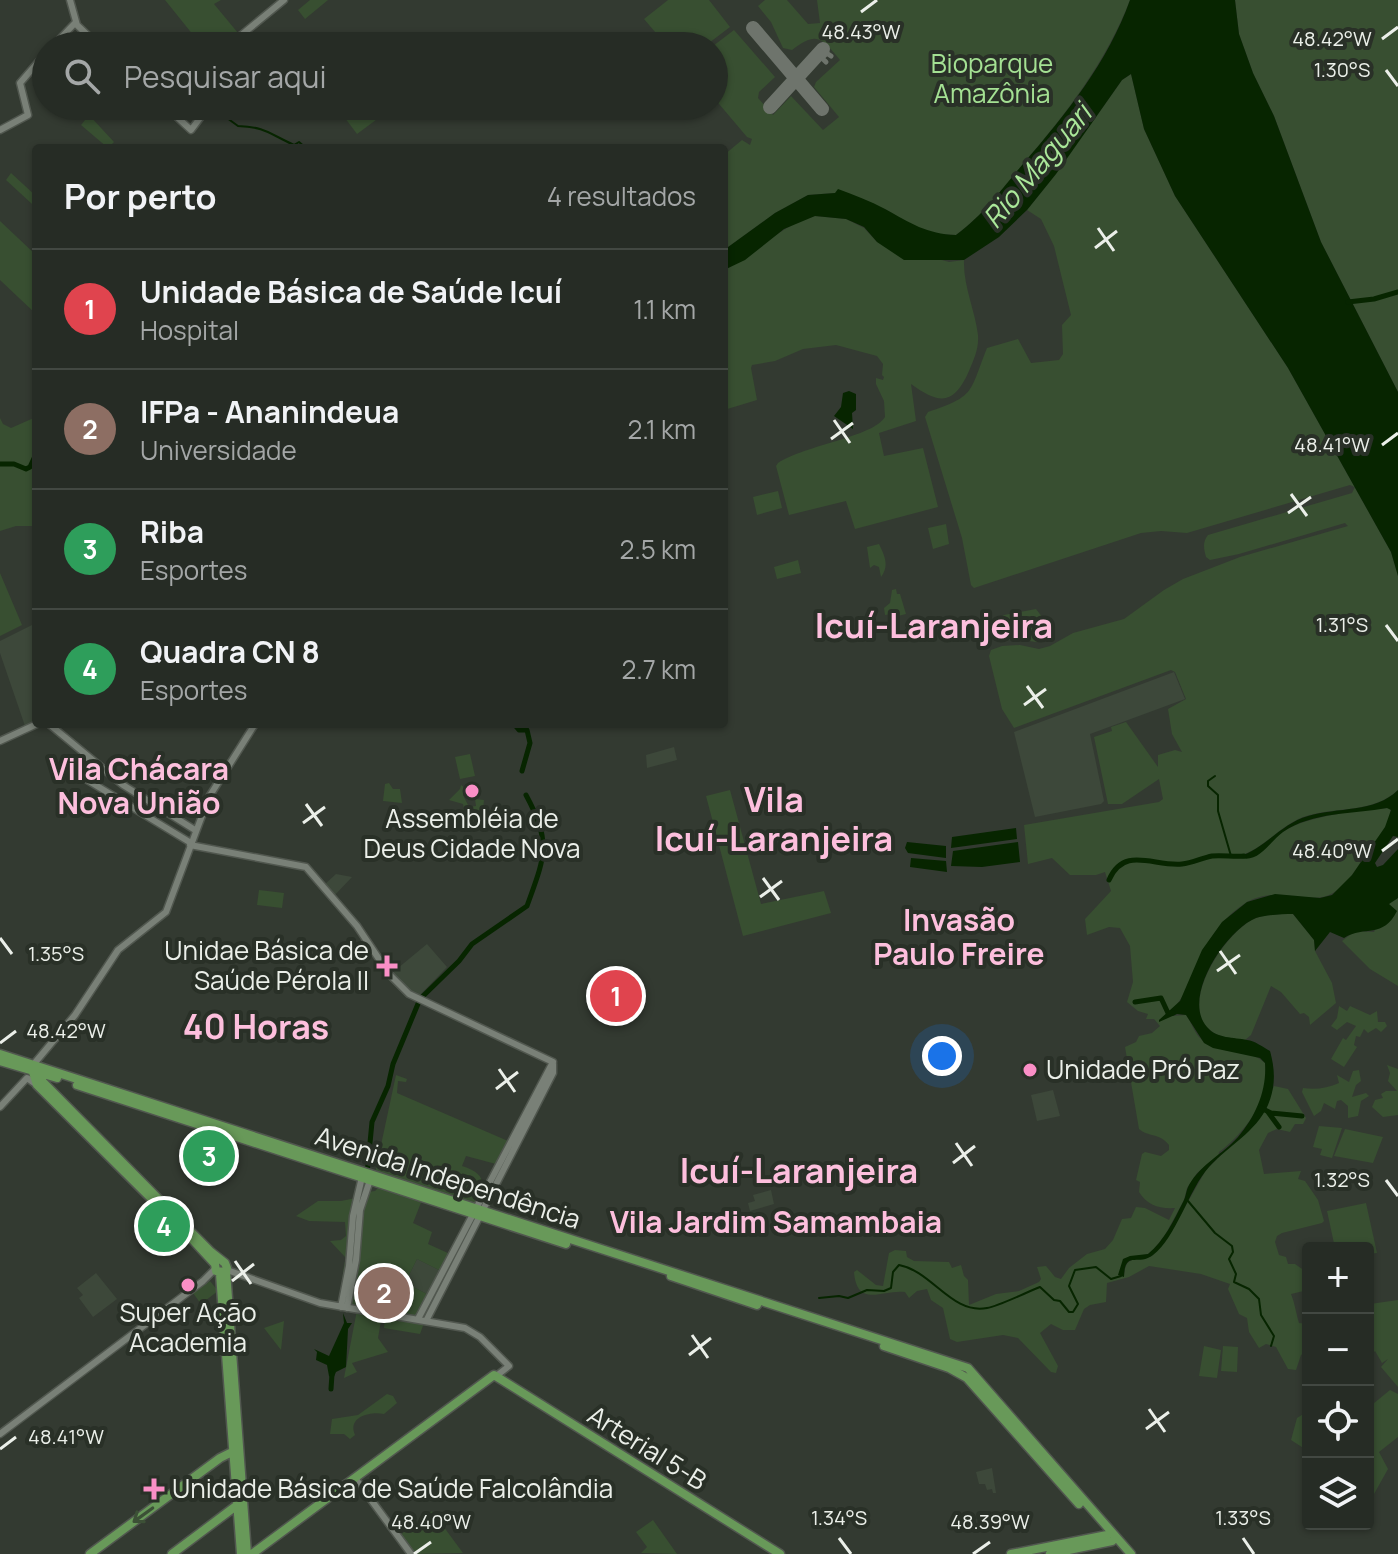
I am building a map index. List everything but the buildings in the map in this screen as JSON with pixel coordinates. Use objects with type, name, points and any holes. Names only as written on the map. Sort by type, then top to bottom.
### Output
[{"type":"main road","points":[[70,0],[76,22],[86,32]]},
{"type":"main road","points":[[245,32],[284,0]]},
{"type":"main road","points":[[66,32],[76,22]]},
{"type":"main road","points":[[0,130],[28,115],[20,83],[32,69]]},
{"type":"main road","points":[[182,120],[191,127],[197,120]]},
{"type":"main road","points":[[0,741],[32,726]]},
{"type":"main road","points":[[54,728],[123,785],[195,830]]},
{"type":"main road","points":[[0,1104],[75,1015],[118,950],[166,912],[195,830],[217,781],[252,728]]},
{"type":"main road","points":[[87,757],[74,772],[190,844],[306,867],[357,926],[389,974],[405,991],[552,1067],[445,1283],[422,1320]]},
{"type":"main road","name":"Avenida Independência","points":[[0,1054],[434,1198],[476,1216],[521,1226],[876,1340],[955,1370],[985,1391],[1128,1554]]},
{"type":"main road","name":"Avenida Independência","points":[[0,1061],[35,1066]]},
{"type":"main road","points":[[35,1066],[37,1085]]},
{"type":"main road","points":[[35,1066],[43,1082],[141,1182],[220,1269],[314,1301],[465,1328],[480,1337],[508,1365],[355,1479],[247,1551]]},
{"type":"main road","points":[[0,1104],[27,1078],[123,1170],[141,1182]]},
{"type":"main road","points":[[342,1307],[356,1260],[365,1176]]},
{"type":"main road","points":[[422,1320],[441,1275],[476,1216]]},
{"type":"main road","points":[[0,1434],[220,1269]]},
{"type":"main road","points":[[220,1269],[236,1450],[236,1506],[247,1551]]},
{"type":"main road","points":[[441,1275],[441,1281],[445,1283]]},
{"type":"main road","name":"Arterial 5-B","points":[[494,1376],[780,1554]]},
{"type":"main road","name":"Avenida Independência","points":[[985,1391],[1107,1538],[1128,1554]]},
{"type":"main road","points":[[236,1450],[247,1551]]},
{"type":"main road","points":[[90,1554],[236,1450]]},
{"type":"main road","points":[[355,1479],[411,1554]]},
{"type":"main road","points":[[172,1554],[236,1506]]},
{"type":"main road","points":[[1015,1554],[1107,1538]]},
{"type":"main road","points":[[1050,1554],[1107,1538]]},
{"type":"shaded area","points":[[754,24],[795,73],[822,46],[826,50],[800,77],[825,108],[821,113],[796,83],[772,109],[768,106],[791,77],[750,29]]},
{"type":"shaded area","points":[[32,625],[32,723],[25,726],[0,653],[0,641]]},
{"type":"shaded area","points":[[1174,672],[1185,699],[1090,734],[1104,801],[1035,817],[1014,732]]},
{"type":"shaded area","points":[[674,747],[677,760],[647,768],[646,755]]},
{"type":"shaded area","points":[[336,874],[352,877],[334,896],[324,885]]},
{"type":"shaded area","points":[[427,944],[447,967],[419,996],[392,973]]},
{"type":"shaded area","points":[[1053,1090],[1060,1116],[1037,1121],[1031,1095]]},
{"type":"shaded area","points":[[771,1190],[774,1204],[750,1211],[748,1203],[755,1201],[753,1195]]},
{"type":"shaded area","points":[[417,1259],[441,1271],[429,1295],[405,1283]]},
{"type":"shaded area","points":[[96,1273],[117,1299],[93,1317],[79,1298],[83,1295],[77,1288]]},
{"type":"shaded area","points":[[992,1468],[996,1493],[992,1489],[987,1490],[985,1484],[979,1484],[976,1472]]},
{"type":"green space","points":[[165,0],[221,0],[214,4],[237,32],[191,32]]},
{"type":"green space","points":[[310,0],[328,0],[305,19],[298,10]]},
{"type":"green space","points":[[668,0],[709,0],[730,27],[723,32],[655,32],[644,19]]},
{"type":"green space","name":"Bioparque Amazônia","points":[[765,0],[787,0],[808,24],[820,23],[817,0],[1130,0],[1097,66],[1069,106],[992,201],[956,235],[916,228],[885,209],[835,193],[808,195],[775,213],[728,247],[728,152],[742,140],[750,145],[752,139],[728,115],[728,35],[734,30],[775,77],[759,92],[758,98],[773,115],[791,96],[823,130],[839,117],[814,87],[840,60],[819,40],[808,40],[792,50],[783,48],[771,22],[758,6]]},
{"type":"green space","points":[[1235,0],[1398,0],[1398,392],[1321,242],[1274,116],[1253,73],[1239,34]]},
{"type":"green space","points":[[1131,74],[1144,129],[1175,196],[1288,368],[1355,487],[1350,485],[1187,533],[1141,533],[974,588],[925,417],[928,412],[955,402],[969,391],[987,348],[1018,339],[1031,363],[1059,360],[1063,354],[1062,325],[1071,315],[1054,246],[1041,219],[1027,210],[1122,80]]},
{"type":"green space","points":[[85,120],[94,120],[114,142],[103,144],[81,125]]},
{"type":"green space","points":[[346,120],[376,120],[357,134]]},
{"type":"green space","points":[[11,173],[32,192],[32,204],[6,180]]},
{"type":"green space","points":[[815,216],[846,219],[864,228],[877,242],[949,262],[964,260],[965,279],[978,335],[977,349],[969,371],[958,390],[945,398],[930,396],[911,384],[916,421],[879,433],[884,456],[923,448],[938,507],[855,529],[846,501],[789,515],[776,466],[778,463],[867,430],[885,417],[884,401],[876,384],[876,378],[883,380],[883,364],[877,356],[836,345],[803,349],[775,361],[752,365],[757,400],[728,409],[728,268],[802,220]]},
{"type":"green space","points":[[0,221],[32,251],[32,310],[0,280]]},
{"type":"green space","points":[[0,418],[3,424],[11,428],[32,419],[32,526],[16,526],[0,531]]},
{"type":"green space","points":[[1355,487],[1391,552],[1398,576],[1398,790],[1377,803],[1303,817],[1239,856],[1257,853],[1286,830],[1322,817],[1390,808],[1390,818],[1385,828],[1350,878],[1333,893],[1314,898],[1268,895],[1244,904],[1233,913],[1208,942],[1171,1016],[1186,1015],[1197,1035],[1214,1047],[1250,1055],[1265,1063],[1266,1083],[1260,1102],[1242,1131],[1219,1152],[1218,1158],[1262,1115],[1274,1086],[1288,1089],[1306,1118],[1303,1124],[1295,1124],[1290,1132],[1277,1129],[1268,1133],[1259,1150],[1264,1174],[1301,1171],[1298,1179],[1305,1181],[1318,1200],[1324,1221],[1282,1233],[1275,1242],[1279,1255],[1286,1257],[1288,1264],[1302,1269],[1302,1291],[1291,1294],[1299,1323],[1302,1323],[1302,1354],[1296,1370],[1288,1369],[1276,1347],[1266,1344],[1259,1348],[1249,1332],[1247,1318],[1239,1314],[1228,1289],[1230,1284],[1201,1274],[1149,1266],[1129,1277],[1107,1283],[1106,1302],[1084,1309],[1075,1330],[1063,1330],[1051,1324],[1040,1333],[1058,1366],[1056,1373],[1051,1372],[1018,1338],[1003,1335],[957,1342],[950,1339],[943,1308],[931,1300],[927,1289],[917,1291],[909,1298],[905,1292],[866,1294],[856,1283],[854,1272],[857,1270],[876,1285],[883,1286],[889,1253],[895,1250],[906,1251],[907,1257],[914,1261],[949,1262],[952,1268],[961,1265],[968,1280],[969,1305],[1039,1282],[1037,1267],[1046,1266],[1055,1277],[1061,1279],[1087,1254],[1105,1249],[1113,1240],[1122,1219],[1131,1218],[1136,1207],[1169,1220],[1175,1208],[1150,1203],[1139,1192],[1140,1182],[1136,1180],[1142,1154],[1161,1156],[1169,1150],[1169,1145],[1139,1129],[1125,1047],[1160,1026],[1154,1019],[1146,1019],[1148,1014],[1127,1002],[1133,982],[1130,946],[1120,928],[1109,927],[1087,935],[1085,919],[1111,891],[1105,872],[1070,875],[1052,858],[1028,864],[1024,825],[1163,799],[1159,779],[1122,804],[1108,804],[1094,737],[1126,722],[1158,767],[1158,755],[1175,750],[1182,752],[1172,734],[1168,709],[1186,699],[1175,672],[1171,670],[1014,728],[1002,709],[989,656],[991,650],[1002,646],[1020,645],[1039,649],[1050,646],[1073,633],[1124,619],[1183,579],[1240,557],[1348,526],[1345,523],[1210,560],[1206,557],[1204,543],[1208,535],[1352,493]],"holes":[[[1216,1157],[1169,1235],[1152,1256],[1129,1262],[1124,1276],[1123,1259],[1148,1254],[1154,1249],[1165,1235],[1197,1173]]]},
{"type":"green space","points":[[778,491],[782,508],[757,515],[753,497]]},
{"type":"green space","points":[[946,524],[949,544],[933,549],[928,528]]},
{"type":"green space","points":[[879,544],[886,564],[881,577],[879,567],[874,565],[870,568],[867,547]]},
{"type":"green space","points":[[798,560],[801,573],[777,579],[774,567]]},
{"type":"green space","points":[[0,573],[22,625],[0,636]]},
{"type":"green space","points":[[896,589],[906,614],[894,617],[892,614],[885,615],[884,608],[890,603],[892,590]]},
{"type":"green space","points":[[1036,609],[1053,631],[1036,642],[1016,639],[1002,641],[995,620],[1004,615]]},
{"type":"green space","points":[[470,754],[475,776],[460,779],[455,757]]},
{"type":"green space","points":[[389,783],[393,789],[400,789],[402,803],[383,801],[385,784]]},
{"type":"green space","points":[[461,785],[469,791],[463,795],[469,807],[476,806],[475,799],[484,800],[482,819],[474,821],[471,815],[461,818],[458,813],[464,809],[463,804],[449,800]]},
{"type":"green space","points":[[730,790],[761,904],[824,891],[831,913],[743,936],[706,796]]},
{"type":"green space","points":[[259,890],[284,893],[282,908],[257,905]]},
{"type":"green space","points":[[1398,898],[1398,986],[1370,969],[1342,941],[1355,931],[1374,932],[1388,904]]},
{"type":"green space","points":[[1293,914],[1314,940],[1315,951],[1332,983],[1336,1003],[1310,1025],[1309,1017],[1300,1014],[1281,992],[1271,986],[1251,1035],[1245,1040],[1214,1033],[1201,1018],[1199,1003],[1202,986],[1220,951],[1244,925],[1256,918]]},
{"type":"green space","points":[[1339,1006],[1347,1011],[1350,1006],[1370,1015],[1377,1011],[1378,1022],[1385,1022],[1387,1026],[1381,1032],[1376,1028],[1368,1033],[1364,1029],[1360,1037],[1356,1036],[1354,1045],[1357,1047],[1344,1067],[1331,1059],[1343,1038],[1346,1040],[1356,1026],[1347,1022],[1337,1030],[1331,1026],[1337,1018]]},
{"type":"green space","points":[[1387,1065],[1398,1069],[1398,1115],[1383,1117],[1372,1107],[1375,1100],[1383,1098],[1381,1094],[1386,1091],[1397,1091],[1388,1081],[1390,1073]]},
{"type":"green space","points":[[1359,1070],[1361,1081],[1352,1097],[1366,1093],[1369,1096],[1361,1101],[1358,1116],[1348,1118],[1348,1106],[1341,1100],[1337,1101],[1335,1109],[1324,1103],[1321,1111],[1314,1116],[1303,1088],[1335,1085],[1339,1083],[1337,1075],[1349,1082],[1353,1071]]},
{"type":"green space","points":[[396,1075],[407,1079],[406,1082],[398,1081],[397,1093],[508,1141],[496,1164],[466,1156],[462,1166],[476,1173],[482,1182],[475,1206],[375,1173]]},
{"type":"green space","points":[[1319,1126],[1342,1128],[1332,1158],[1320,1155],[1322,1149],[1313,1147]]},
{"type":"green space","points":[[1345,1129],[1383,1137],[1373,1163],[1334,1156]]},
{"type":"green space","points":[[380,1186],[422,1200],[413,1223],[432,1232],[428,1244],[450,1254],[441,1271],[417,1259],[405,1283],[429,1295],[418,1317],[341,1305],[346,1258],[330,1241],[346,1236],[345,1222],[309,1221],[296,1216],[318,1201],[366,1196]]},
{"type":"green space","points":[[1366,1203],[1377,1253],[1374,1253],[1374,1242],[1334,1242],[1327,1211]]},
{"type":"green space","points":[[210,1281],[218,1291],[201,1304],[193,1293]]},
{"type":"green space","points":[[1398,1300],[1398,1387],[1381,1367],[1388,1359],[1382,1363],[1374,1352],[1374,1303]]},
{"type":"green space","points":[[357,1310],[382,1315],[378,1338],[388,1352],[352,1363],[357,1372],[344,1378]]},
{"type":"green space","points":[[385,1316],[424,1323],[420,1334],[384,1328]]},
{"type":"green space","points":[[284,1321],[281,1350],[264,1328]]},
{"type":"green space","points":[[1204,1346],[1221,1350],[1217,1378],[1199,1376]]},
{"type":"green space","points":[[1223,1346],[1238,1347],[1237,1372],[1221,1371]]},
{"type":"green space","points":[[1390,1390],[1398,1394],[1398,1437],[1379,1452],[1388,1469],[1374,1494],[1374,1458],[1374,1403]]},
{"type":"green space","points":[[387,1394],[393,1396],[397,1403],[384,1414],[372,1413],[357,1420],[353,1429],[355,1435],[350,1439],[344,1434],[330,1434],[332,1419],[358,1415]]},
{"type":"green space","points":[[1302,1415],[1302,1447],[1291,1440],[1297,1418]]},
{"type":"green space","points":[[432,1511],[463,1553],[413,1554],[400,1535]]},
{"type":"green space","points":[[653,1520],[677,1554],[641,1553],[647,1547],[636,1532]]},
{"type":"water","points":[[1130,0],[1235,0],[1239,34],[1253,73],[1274,116],[1321,242],[1398,392],[1398,576],[1391,552],[1288,368],[1175,196],[1144,129],[1131,74],[1122,80],[1027,210],[999,237],[964,260],[904,260],[877,242],[864,227],[846,219],[815,216],[784,229],[745,260],[728,268],[728,247],[775,213],[808,195],[835,193],[838,189],[874,203],[919,227],[956,235],[992,201],[1070,106],[1098,66]]},
{"type":"water","points":[[849,391],[856,394],[853,429],[834,416],[841,407],[843,393]]},
{"type":"water","points":[[1398,790],[1398,837],[1393,836],[1375,863],[1377,867],[1383,865],[1398,849],[1398,898],[1389,904],[1397,911],[1392,920],[1380,928],[1344,938],[1330,932],[1315,951],[1314,940],[1293,914],[1256,918],[1232,936],[1210,966],[1199,999],[1200,1014],[1207,1027],[1216,1034],[1250,1041],[1270,1051],[1274,1078],[1271,1098],[1256,1123],[1202,1176],[1161,1247],[1147,1258],[1130,1261],[1124,1277],[1118,1275],[1123,1259],[1148,1254],[1159,1243],[1194,1178],[1238,1137],[1250,1120],[1264,1083],[1265,1063],[1260,1058],[1213,1048],[1204,1043],[1186,1015],[1177,1014],[1159,1020],[1180,1001],[1202,950],[1222,922],[1247,902],[1275,894],[1320,898],[1332,895],[1352,875],[1385,827],[1391,810],[1320,817],[1294,825],[1252,858],[1238,857],[1298,820],[1319,813],[1367,806]]},
{"type":"water","points":[[1016,828],[1017,839],[951,848],[952,837]]},
{"type":"water","points":[[907,842],[946,846],[946,858],[908,853],[905,848]]},
{"type":"water","points":[[1018,842],[1020,862],[982,867],[951,866],[953,851]]},
{"type":"water","points":[[911,858],[946,861],[947,872],[910,867]]},
{"type":"water","points":[[343,1313],[347,1323],[352,1323],[348,1329],[346,1367],[336,1372],[333,1379],[329,1376],[327,1365],[316,1360],[317,1352],[314,1349],[329,1356],[344,1323]]},
{"type":"waterway","points":[[230,120],[238,126],[261,129],[292,144]]},
{"type":"waterway","points":[[296,144],[301,144]]},
{"type":"waterway","points":[[1348,302],[1398,292]]},
{"type":"waterway","name":"Rio Maguari","points":[[0,464],[14,464],[26,469],[32,463]]},
{"type":"waterway","name":"Rio Maguari","points":[[517,728],[527,730],[530,743],[522,771]]},
{"type":"waterway","points":[[1215,776],[1208,781],[1208,786],[1218,795],[1218,811],[1231,856]]},
{"type":"waterway","name":"Rio Maguari","points":[[367,1174],[372,1122],[420,999],[472,944],[527,906],[543,850],[540,826],[526,795]]},
{"type":"waterway","name":"Rio Maguari","points":[[1109,880],[1115,869],[1131,860],[1182,864],[1212,856],[1244,856]]},
{"type":"waterway","points":[[1135,1002],[1161,998],[1168,1013],[1173,1013]]},
{"type":"waterway","points":[[1261,1108],[1271,1113],[1302,1116]]},
{"type":"waterway","points":[[1268,1112],[1279,1127]]},
{"type":"waterway","points":[[1188,1201],[1215,1233],[1232,1246],[1229,1259],[1236,1274],[1234,1282],[1249,1289],[1259,1299],[1261,1315],[1274,1336],[1271,1346]]},
{"type":"waterway","name":"Rio Maguari","points":[[819,1298],[848,1298],[867,1290],[884,1291],[891,1288],[893,1272],[899,1265],[922,1275],[963,1305],[992,1307],[1040,1287],[1054,1300],[1060,1301],[1069,1312],[1073,1312],[1078,1304],[1069,1286],[1075,1270],[1096,1267],[1111,1279],[1121,1276]]},
{"type":"waterway","name":"Rio Maguari","points":[[331,1389],[332,1374]]},
{"type":"taxiway","points":[[822,50],[831,56]]},
{"type":"taxiway","points":[[826,54],[822,58],[826,62]]},
{"type":"runway","points":[[753,28],[822,109]]},
{"type":"runway","points":[[770,107],[823,49]]},
{"type":"place","name":"Assembléia de Deus Cidade Nova","points":[[472,791]]},
{"type":"place","name":"Unidae Básica de Saúde Pérola II","points":[[387,966]]},
{"type":"place","name":"Unidade Básica de Saúde Icuí","points":[[616,996]]},
{"type":"place","name":"Unidade Pró Paz","points":[[1030,1070]]},
{"type":"place","name":"Riba","points":[[209,1156]]},
{"type":"place","name":"Quadra CN 8","points":[[164,1226]]},
{"type":"place","name":"Super Ação Academia","points":[[188,1285]]},
{"type":"place","name":"IFPa - Ananindeua","points":[[384,1293]]},
{"type":"place","name":"Unidade Básica de Saúde Falcolândia","points":[[154,1489]]},
{"type":"district","name":"Icuí-Laranjeira","points":[[934,626]]},
{"type":"district","name":"Vila Chácara Nova União","points":[[139,787]]},
{"type":"district","name":"Vila Icuí-Laranjeira","points":[[774,820]]},
{"type":"district","name":"Invasão Paulo Freire","points":[[959,938]]},
{"type":"district","name":"40 Horas","points":[[256,1027]]},
{"type":"district","name":"Icuí-Laranjeira","points":[[799,1171]]},
{"type":"district","name":"Vila Jardim Samambaia","points":[[776,1223]]}]
